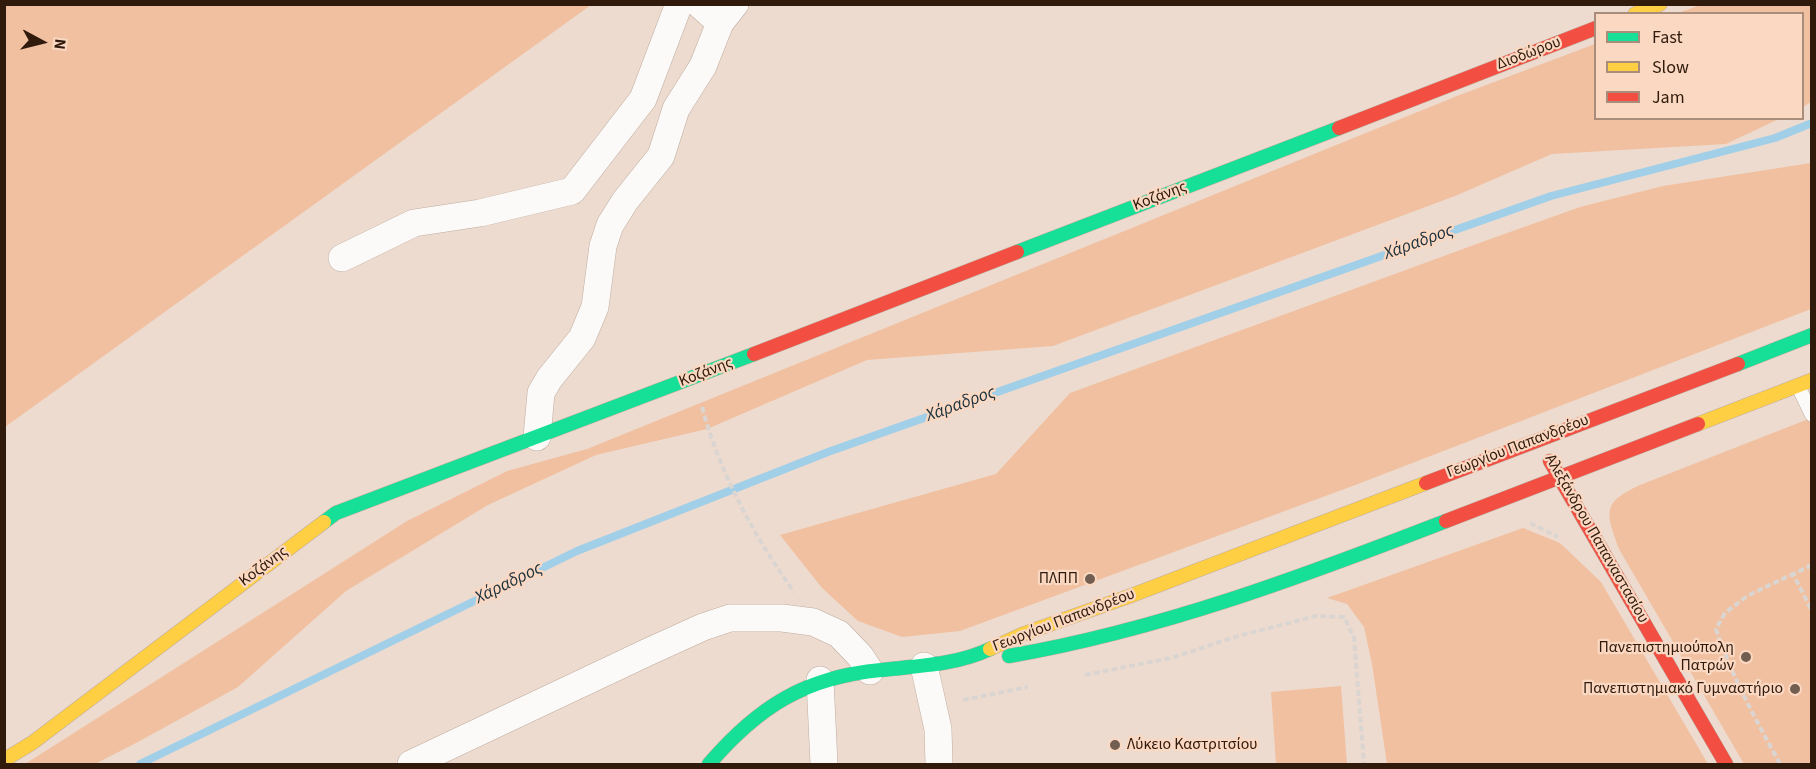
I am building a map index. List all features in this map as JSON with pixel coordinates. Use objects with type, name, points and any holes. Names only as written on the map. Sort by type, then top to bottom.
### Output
[{"type":"street","points":[[342,258],[414,223],[480,213],[572,191],[643,99],[679,4]]},
{"type":"street","points":[[537,436],[541,393],[549,379],[582,338],[595,307],[603,246],[610,225],[625,201],[661,156],[676,109],[703,66],[727,14],[699,4]]},
{"type":"street","points":[[1640,12],[1660,4]]},
{"type":"street","name":"Διοδώρου","points":[[1462,80],[1594,29]]},
{"type":"street","name":"Κοζάνης","points":[[4,760],[32,742],[336,513],[695,377],[1462,80]]},
{"type":"street","name":"Γεωργίου Παπανδρέου","points":[[975,656],[1020,635],[1162,584],[1537,438],[1812,335]]},
{"type":"street","name":"Γεωργίου Παπανδρέου","points":[[975,656],[1029,653],[1094,639],[1176,617],[1324,568],[1812,381]]},
{"type":"street","name":"Αλεξάνδρου Παπαναστασίου","points":[[1537,438],[1726,765]]},
{"type":"street","points":[[411,765],[648,652],[703,627],[730,618],[782,618],[813,622],[839,634],[860,656],[870,671]]},
{"type":"street","points":[[709,765],[753,718],[791,693],[820,680],[870,671],[924,666],[975,656]]},
{"type":"street","points":[[924,666],[938,729],[939,765]]},
{"type":"street","points":[[820,680],[824,765]]},
{"type":"lane","points":[[1798,386],[1812,415]]},
{"type":"path","points":[[695,377],[705,418],[732,490],[770,558],[800,599]]},
{"type":"path","points":[[1780,765],[1744,697],[1716,629],[1725,613],[1747,596],[1812,565]]},
{"type":"path","points":[[1793,574],[1812,610]]},
{"type":"path","points":[[1171,658],[1238,636],[1316,616],[1344,617],[1354,638],[1364,765]]},
{"type":"shaded area","points":[[5,4],[591,4],[591,5],[5,427]]},
{"type":"shaded area","points":[[1703,4],[1811,5],[1811,102],[1804,106],[1804,12],[1681,12]]},
{"type":"shaded area","points":[[1594,44],[1594,120],[1777,120],[1726,144],[1552,154],[1455,196],[1053,346],[867,360],[707,429],[596,455],[488,505],[346,591],[238,687],[138,742],[95,764],[25,764],[407,521],[507,471],[587,449],[1457,96]]},
{"type":"shaded area","points":[[1811,163],[1811,309],[1358,484],[960,631],[902,637],[858,621],[822,588],[780,535],[996,474],[1070,393],[1482,242],[1580,207],[1663,186]]},
{"type":"shaded area","name":"Πανεπιστημιούπολη Πατρών","points":[[1811,418],[1811,764],[1744,764],[1619,549],[1611,526],[1610,510],[1618,497],[1640,485]]},
{"type":"shaded area","points":[[1523,528],[1560,543],[1601,582],[1708,764],[1387,764],[1364,627],[1347,604],[1327,598]]},
{"type":"shaded area","points":[[1341,686],[1347,764],[1276,764],[1271,692]]},
{"type":"waterway","name":"Χάραδρος","points":[[140,764],[577,551],[828,452],[1551,196],[1775,138],[1812,123]]},
{"type":"traffic: fast","points":[[1017,252],[1339,128]]},
{"type":"traffic: fast","points":[[1738,364],[1812,335]]},
{"type":"traffic: fast","points":[[324,522],[336,513],[754,354]]},
{"type":"traffic: fast","points":[[1009,656],[1121,632],[1176,616],[1285,581],[1446,521]]},
{"type":"traffic: fast","points":[[709,764],[746,726],[765,711],[806,688],[854,674],[950,662],[990,649]]},
{"type":"traffic: slow","points":[[1640,12],[1660,4]]},
{"type":"traffic: slow","points":[[1698,424],[1812,380]]},
{"type":"traffic: slow","points":[[990,649],[1023,634],[1130,596],[1426,483]]},
{"type":"traffic: slow","points":[[4,760],[32,743],[324,522]]},
{"type":"traffic: jam","points":[[1339,128],[1594,29]]},
{"type":"traffic: jam","points":[[754,354],[1017,252]]},
{"type":"traffic: jam","points":[[1426,483],[1738,364]]},
{"type":"traffic: jam","points":[[1446,521],[1698,424]]},
{"type":"traffic: jam","points":[[1550,461],[1726,764]]},
{"type":"place","name":"ΠΛΠΠ","points":[[1090,579]]},
{"type":"place","name":"Πανεπιστημιούπολη Πατρών","points":[[1746,657]]},
{"type":"place","name":"Πανεπιστημιακό Γυμναστήριο","points":[[1795,689]]},
{"type":"place","name":"Λύκειο Καστριτσίου","points":[[1115,745]]}]
